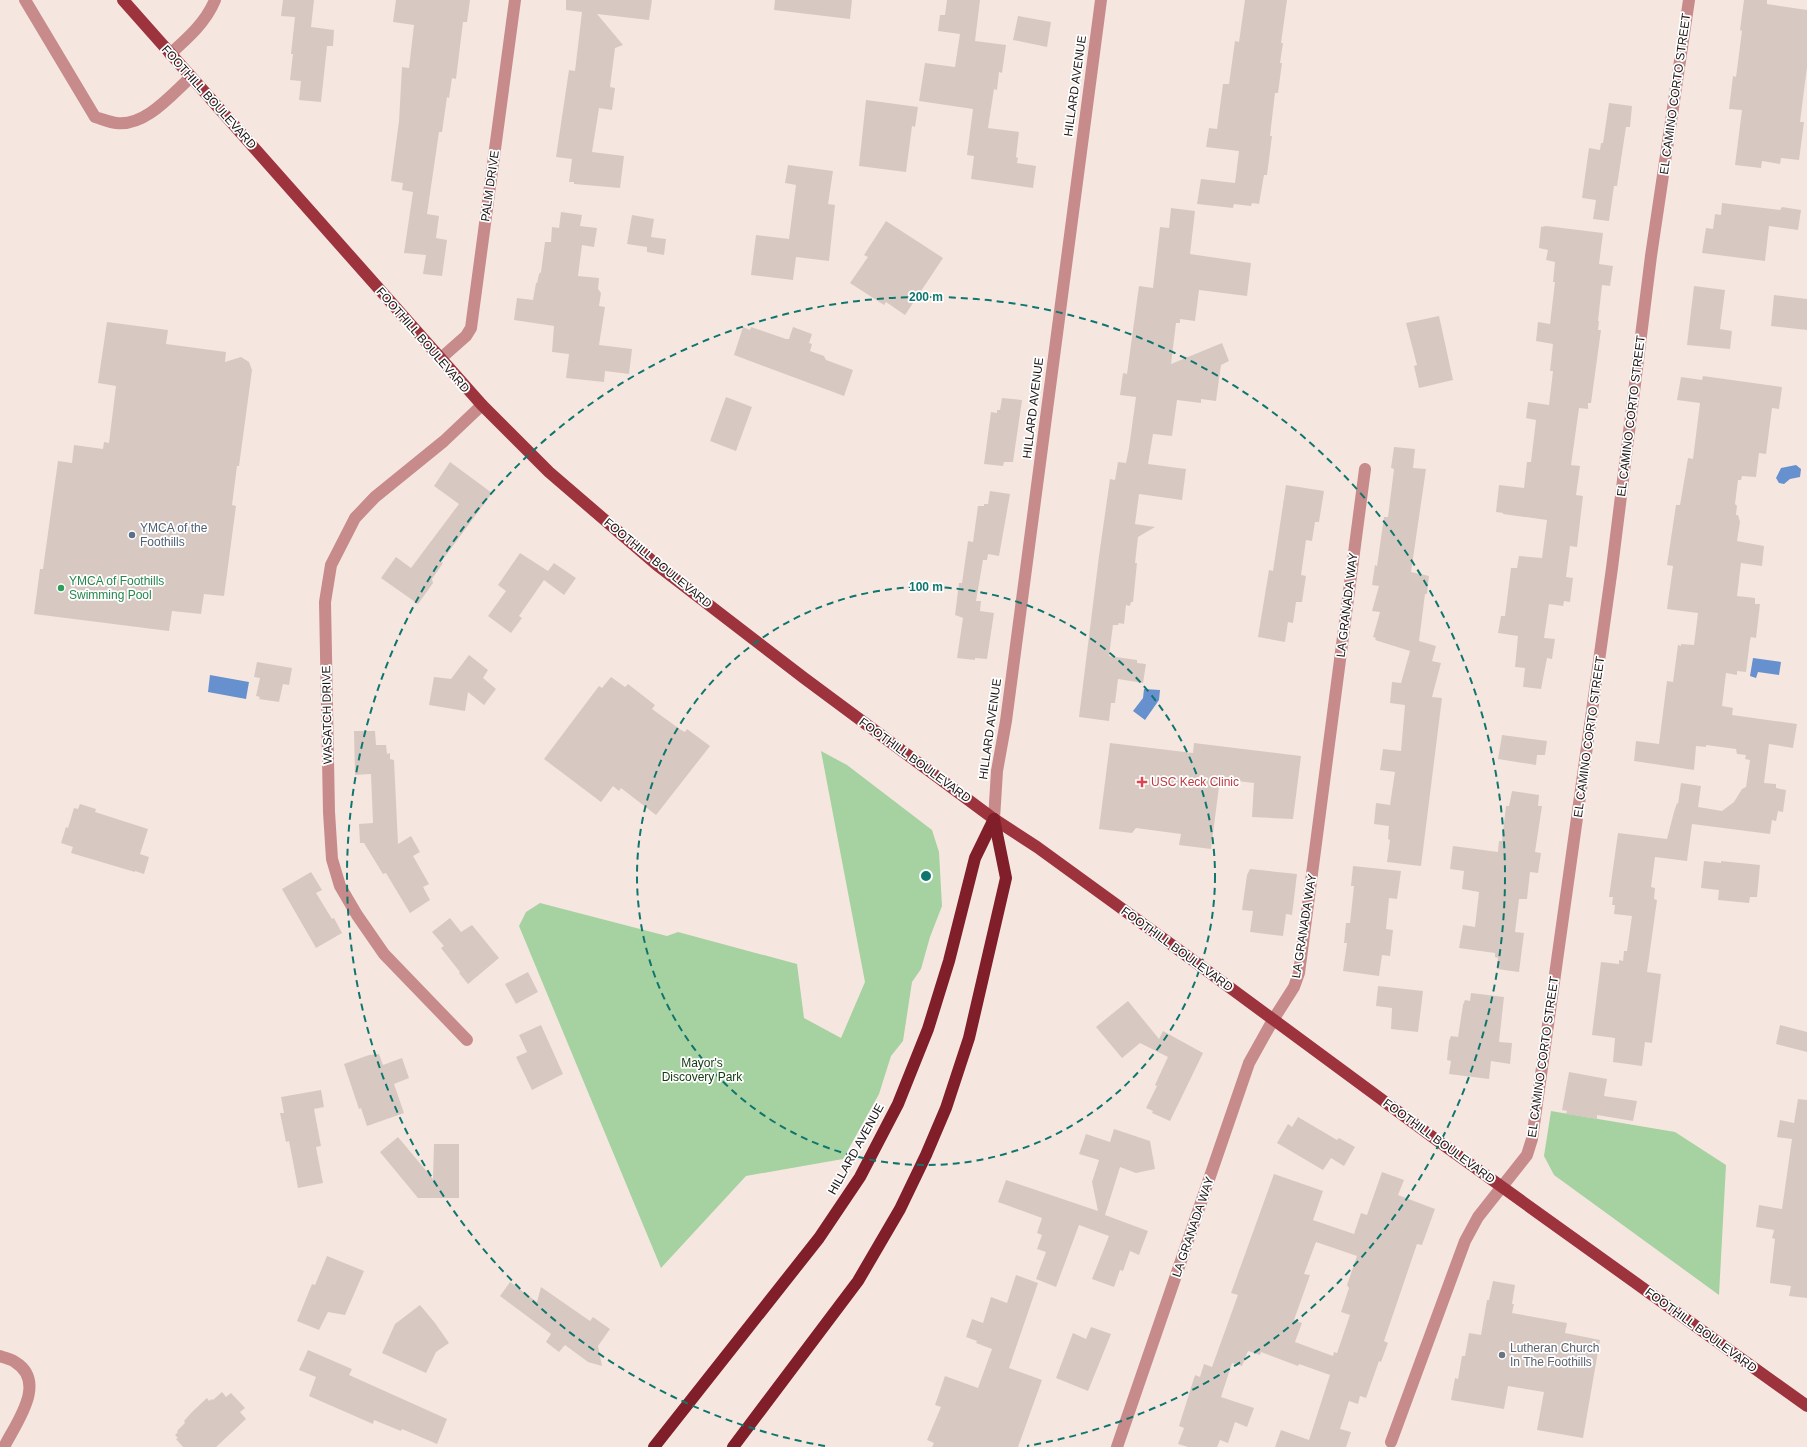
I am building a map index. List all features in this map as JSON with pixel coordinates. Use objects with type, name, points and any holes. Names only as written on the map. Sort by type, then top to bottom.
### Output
[{"type":"highway","name":"HILLARD AVENUE","points":[[654,1447],[819,1238],[860,1177],[898,1104],[928,1029],[949,961],[975,858],[994,819]]},
{"type":"highway","name":"HILLARD AVENUE","points":[[733,1447],[858,1282],[900,1209],[926,1155],[946,1108],[969,1038],[1006,878],[994,819]]},
{"type":"main road","name":"FOOTHILL BOULEVARD","points":[[123,0],[482,405],[549,472],[657,565],[810,682],[994,819],[1037,847],[1501,1186],[1807,1406]]},
{"type":"street","points":[[25,0],[95,117],[115,123],[128,124],[144,118],[191,77]]},
{"type":"street","points":[[170,54],[196,30],[212,9],[215,0]]},
{"type":"street","name":"PALM DRIVE","points":[[440,359],[466,336],[471,328],[515,0]]},
{"type":"street","name":"HILLARD AVENUE","points":[[994,819],[997,771],[1006,721],[1101,0]]},
{"type":"street","name":"EL CAMINO CORTO STREET","points":[[1392,1442],[1465,1241],[1474,1222],[1527,1155],[1532,1139],[1610,583],[1651,256],[1689,0]]},
{"type":"street","name":"WASATCH DRIVE","points":[[467,1040],[384,954],[357,915],[340,886],[332,859],[329,812],[325,602],[331,565],[355,518],[375,497],[444,440],[482,405]]},
{"type":"street","name":"LA GRANADA WAY","points":[[1117,1447],[1249,1063],[1273,1020],[1294,987],[1299,973],[1365,469]]},
{"type":"street","points":[[0,1356],[15,1362],[28,1375],[30,1390],[28,1402],[4,1447]]},
{"type":"green space","name":"Mayor's Discovery Park","points":[[821,751],[847,765],[932,830],[939,852],[942,906],[930,937],[921,969],[912,982],[903,1041],[891,1056],[879,1094],[843,1159],[746,1176],[661,1268],[519,926],[526,912],[540,903],[667,936],[678,932],[797,964],[804,1018],[841,1038],[865,982]]},
{"type":"green space","points":[[1551,1111],[1675,1132],[1726,1165],[1719,1295],[1554,1175],[1544,1156]]},
{"type":"water","points":[[1796,465],[1801,469],[1800,477],[1790,479],[1784,484],[1779,483],[1776,478],[1781,468]]},
{"type":"water","points":[[1753,658],[1781,662],[1779,675],[1758,672],[1756,678],[1750,676]]},
{"type":"water","points":[[210,675],[249,682],[246,699],[208,692]]},
{"type":"water","points":[[1144,689],[1160,690],[1159,700],[1145,720],[1133,711],[1143,698]]},
{"type":"building","points":[[283,0],[314,0],[311,27],[334,30],[333,46],[327,46],[321,102],[299,100],[301,81],[290,80],[295,17],[281,16]]},
{"type":"building","points":[[396,0],[470,0],[467,22],[463,22],[456,79],[452,78],[449,98],[447,97],[442,132],[439,132],[427,214],[439,216],[436,238],[447,240],[442,276],[423,274],[426,255],[404,253],[413,192],[402,190],[403,183],[391,181],[399,121],[402,67],[409,68],[414,25],[393,22]]},
{"type":"building","points":[[566,0],[652,0],[649,20],[597,14],[623,45],[615,48],[610,87],[615,88],[612,110],[599,108],[592,152],[624,156],[620,188],[574,184],[574,182],[569,182],[572,159],[556,157],[569,70],[575,71],[582,12],[566,10]]},
{"type":"building","points":[[775,0],[852,0],[850,19],[774,10]]},
{"type":"building","points":[[947,0],[980,0],[975,41],[1006,45],[1002,73],[999,72],[997,90],[994,89],[988,128],[1019,132],[1016,157],[1018,158],[1017,163],[1036,166],[1033,188],[971,179],[974,156],[967,155],[973,109],[919,101],[925,63],[955,67],[960,34],[938,31],[940,15],[945,15]]},
{"type":"building","points":[[1245,0],[1287,0],[1281,43],[1283,43],[1280,63],[1282,63],[1278,93],[1275,93],[1267,175],[1264,175],[1259,204],[1252,203],[1251,206],[1234,204],[1233,208],[1197,204],[1201,179],[1235,183],[1239,151],[1206,147],[1209,128],[1217,129],[1223,84],[1229,84],[1235,41],[1239,42]]},
{"type":"building","points":[[1744,0],[1767,0],[1767,4],[1807,10],[1807,67],[1800,122],[1804,122],[1799,160],[1781,158],[1780,164],[1762,161],[1761,168],[1735,165],[1742,110],[1729,109],[1733,76],[1736,77],[1742,31],[1740,30]]},
{"type":"building","points":[[1018,16],[1051,22],[1047,47],[1013,40]]},
{"type":"building","points":[[866,100],[918,107],[915,127],[912,126],[906,172],[859,166]]},
{"type":"building","points":[[1609,103],[1632,106],[1630,127],[1626,127],[1617,186],[1614,186],[1609,221],[1593,219],[1596,200],[1582,198],[1589,148],[1600,150],[1601,143],[1603,143]]},
{"type":"building","points":[[788,165],[833,171],[828,204],[835,205],[829,261],[796,257],[793,280],[751,275],[756,235],[789,239],[796,185],[785,183]]},
{"type":"building","points":[[1722,203],[1780,210],[1782,207],[1801,210],[1798,230],[1769,226],[1765,261],[1702,253],[1706,228],[1713,229],[1715,214],[1721,215]]},
{"type":"building","points":[[1171,208],[1195,211],[1190,254],[1251,263],[1247,296],[1199,290],[1195,321],[1180,319],[1180,323],[1176,323],[1171,364],[1222,343],[1229,361],[1221,365],[1216,401],[1201,399],[1201,403],[1177,400],[1172,436],[1153,434],[1148,464],[1186,469],[1182,500],[1139,494],[1135,524],[1155,527],[1138,537],[1133,602],[1131,602],[1130,606],[1126,605],[1124,624],[1119,623],[1118,625],[1113,625],[1109,656],[1137,660],[1137,663],[1146,664],[1143,683],[1118,679],[1115,703],[1111,703],[1109,721],[1079,717],[1110,479],[1115,480],[1118,462],[1126,463],[1136,397],[1120,395],[1123,373],[1127,374],[1139,286],[1153,288],[1160,227],[1169,228]]},
{"type":"building","points":[[561,212],[582,215],[580,226],[597,228],[594,247],[582,245],[578,276],[599,278],[598,289],[601,293],[599,306],[605,307],[599,345],[632,349],[629,374],[605,371],[604,382],[566,378],[569,354],[552,352],[554,326],[514,320],[517,298],[533,300],[536,283],[541,272],[545,242],[551,242],[552,227],[559,228]]},
{"type":"building","points":[[632,215],[654,219],[651,237],[666,239],[664,255],[647,252],[647,247],[627,244]]},
{"type":"building","points":[[886,221],[943,258],[905,315],[886,302],[884,305],[850,283],[868,257],[864,255]]},
{"type":"building","points":[[1546,226],[1603,233],[1599,264],[1613,266],[1610,286],[1602,285],[1598,321],[1598,330],[1601,330],[1591,403],[1588,403],[1588,409],[1579,408],[1571,465],[1580,466],[1576,495],[1583,496],[1577,547],[1570,546],[1566,577],[1573,578],[1570,602],[1564,601],[1563,606],[1549,604],[1544,638],[1555,639],[1552,659],[1547,658],[1541,689],[1523,687],[1525,668],[1515,667],[1518,636],[1498,633],[1501,616],[1505,616],[1511,568],[1517,568],[1519,556],[1542,558],[1547,520],[1496,512],[1499,485],[1524,488],[1527,462],[1531,462],[1536,420],[1526,418],[1528,402],[1549,405],[1553,371],[1550,371],[1553,344],[1536,341],[1538,322],[1550,324],[1555,282],[1553,282],[1555,262],[1546,260],[1548,250],[1539,248],[1541,227]]},
{"type":"building","points":[[1694,286],[1725,290],[1720,329],[1732,331],[1730,349],[1687,345]]},
{"type":"building","points":[[1774,295],[1807,299],[1807,330],[1771,326]]},
{"type":"building","points":[[1439,316],[1453,380],[1419,388],[1414,366],[1417,365],[1406,323]]},
{"type":"building","points":[[107,322],[168,330],[166,344],[226,352],[225,362],[241,357],[249,362],[252,370],[239,466],[237,466],[232,505],[236,506],[224,596],[204,594],[201,614],[172,611],[169,631],[34,614],[40,569],[43,569],[58,461],[72,463],[74,445],[103,449],[104,442],[109,443],[116,386],[98,383]]},
{"type":"building","points":[[743,327],[750,330],[751,327],[786,339],[789,339],[793,327],[812,334],[809,343],[812,344],[810,351],[824,356],[826,360],[853,370],[844,396],[734,355]]},
{"type":"building","points":[[1703,376],[1782,387],[1779,409],[1772,408],[1766,454],[1759,453],[1756,477],[1742,476],[1741,480],[1738,480],[1735,504],[1737,506],[1736,515],[1738,515],[1740,522],[1737,541],[1764,546],[1762,566],[1741,563],[1737,596],[1755,598],[1755,604],[1760,604],[1756,638],[1751,637],[1750,640],[1746,672],[1737,671],[1737,675],[1726,673],[1722,706],[1733,708],[1732,715],[1797,724],[1793,748],[1769,744],[1764,783],[1776,784],[1776,788],[1786,790],[1783,812],[1778,811],[1776,821],[1772,820],[1770,834],[1692,824],[1687,861],[1655,857],[1651,887],[1655,888],[1654,899],[1657,900],[1647,972],[1661,974],[1652,1043],[1645,1042],[1642,1066],[1613,1062],[1615,1038],[1592,1035],[1601,962],[1619,964],[1619,960],[1623,961],[1624,951],[1627,951],[1632,916],[1614,914],[1615,905],[1612,905],[1613,897],[1609,897],[1618,833],[1667,839],[1674,812],[1677,803],[1678,804],[1681,783],[1701,786],[1698,807],[1722,811],[1734,802],[1742,789],[1746,787],[1750,760],[1745,759],[1746,755],[1737,754],[1736,749],[1706,745],[1706,747],[1696,746],[1694,770],[1634,761],[1636,741],[1659,744],[1667,681],[1673,682],[1678,645],[1694,645],[1698,613],[1667,609],[1673,566],[1667,565],[1676,505],[1680,505],[1688,458],[1693,459],[1700,403],[1677,400],[1681,377],[1702,380]]},
{"type":"building","points":[[726,397],[752,407],[736,451],[710,441]]},
{"type":"building","points":[[1002,398],[1022,400],[1013,462],[1004,462],[1003,466],[984,464],[991,412],[997,413],[997,410],[1000,410]]},
{"type":"building","points":[[1394,447],[1415,449],[1413,468],[1426,469],[1411,572],[1429,576],[1427,594],[1425,594],[1419,641],[1436,646],[1432,661],[1441,663],[1432,697],[1442,698],[1421,866],[1387,862],[1390,840],[1388,839],[1389,826],[1374,824],[1376,803],[1390,805],[1395,772],[1380,770],[1383,749],[1401,751],[1405,705],[1390,703],[1392,682],[1401,683],[1410,651],[1375,640],[1376,638],[1373,637],[1380,612],[1372,611],[1379,586],[1372,585],[1375,565],[1377,566],[1384,517],[1388,517],[1394,469],[1391,468]]},
{"type":"building","points":[[450,462],[492,493],[441,562],[443,563],[432,579],[433,583],[418,604],[381,578],[396,557],[411,568],[459,504],[434,486]]},
{"type":"building","points":[[1286,485],[1324,491],[1319,522],[1315,522],[1312,541],[1306,540],[1301,575],[1306,576],[1302,602],[1296,602],[1293,623],[1288,622],[1285,642],[1258,637],[1269,570],[1273,571]]},
{"type":"building","points":[[990,491],[1010,494],[999,556],[988,554],[987,560],[983,560],[976,601],[981,601],[980,611],[994,613],[987,659],[975,658],[975,660],[957,658],[963,618],[955,615],[959,583],[962,583],[968,541],[973,542],[978,506],[988,504]]},
{"type":"building","points":[[520,553],[548,571],[554,563],[576,578],[564,595],[544,580],[519,616],[522,618],[511,633],[488,616],[506,591],[498,585]]},
{"type":"building","points":[[469,655],[488,670],[483,678],[496,689],[484,705],[468,692],[465,711],[429,705],[434,677],[451,679]]},
{"type":"building","points":[[257,662],[292,668],[289,685],[283,684],[279,702],[259,699],[260,697],[256,696],[260,678],[254,677]]},
{"type":"building","points":[[611,677],[625,687],[628,684],[655,705],[652,709],[681,730],[685,732],[687,729],[710,746],[656,815],[621,788],[619,791],[613,786],[601,802],[544,759],[599,686],[602,688]]},
{"type":"building","points":[[354,731],[375,731],[376,745],[386,745],[387,754],[390,753],[390,759],[394,760],[398,844],[411,836],[420,852],[413,856],[429,884],[423,887],[430,900],[410,913],[386,873],[383,874],[364,843],[360,843],[359,824],[373,823],[371,774],[355,775]]},
{"type":"building","points":[[1502,735],[1547,741],[1545,755],[1537,755],[1536,765],[1498,759]]},
{"type":"building","points":[[1110,743],[1193,753],[1194,743],[1301,756],[1293,819],[1252,817],[1254,783],[1220,779],[1211,849],[1179,845],[1181,834],[1136,828],[1132,833],[1099,829]]},
{"type":"building","points":[[1512,791],[1539,795],[1538,806],[1542,806],[1535,852],[1541,853],[1538,873],[1530,872],[1527,899],[1519,899],[1515,932],[1524,933],[1519,972],[1497,969],[1498,958],[1495,957],[1495,953],[1459,948],[1463,925],[1475,927],[1479,892],[1462,889],[1464,871],[1450,869],[1453,846],[1498,852],[1499,841],[1502,841],[1506,806],[1509,806]]},
{"type":"building","points":[[80,804],[96,809],[95,812],[148,829],[140,854],[149,857],[144,874],[71,853],[73,847],[61,843],[66,827],[68,828],[74,808],[78,809]]},
{"type":"building","points":[[1704,861],[1721,863],[1721,861],[1760,865],[1757,897],[1750,897],[1749,903],[1718,900],[1719,890],[1701,888]]},
{"type":"building","points":[[1353,866],[1401,871],[1397,899],[1389,898],[1386,929],[1393,930],[1390,956],[1382,955],[1379,976],[1343,971],[1347,943],[1344,943],[1346,923],[1350,923],[1354,886],[1351,886]]},
{"type":"building","points":[[1250,869],[1297,874],[1292,915],[1286,914],[1283,936],[1250,932],[1253,911],[1242,910],[1247,875]]},
{"type":"building","points":[[311,872],[322,890],[316,893],[332,919],[334,918],[342,933],[316,948],[282,889]]},
{"type":"building","points":[[450,918],[461,932],[472,925],[499,958],[468,984],[441,948],[444,946],[432,932]]},
{"type":"building","points":[[528,972],[538,992],[516,1004],[505,984]]},
{"type":"building","points":[[1378,986],[1423,991],[1418,1032],[1391,1029],[1392,1008],[1376,1006]]},
{"type":"building","points":[[1471,993],[1504,997],[1499,1042],[1512,1043],[1510,1064],[1491,1061],[1489,1079],[1449,1074],[1451,1061],[1447,1060],[1449,1041],[1451,1036],[1458,1037],[1463,1005],[1465,1000],[1470,1001]]},
{"type":"building","points":[[1128,1001],[1159,1039],[1163,1031],[1203,1053],[1170,1121],[1152,1113],[1153,1111],[1146,1108],[1157,1086],[1155,1085],[1168,1057],[1140,1043],[1122,1058],[1096,1027]]},
{"type":"building","points":[[541,1025],[563,1074],[532,1090],[516,1057],[527,1052],[519,1035]]},
{"type":"building","points":[[1780,1025],[1807,1032],[1807,1052],[1776,1044]]},
{"type":"building","points":[[379,1054],[383,1065],[402,1058],[409,1078],[394,1084],[404,1113],[367,1126],[361,1108],[359,1109],[344,1064],[369,1055]]},
{"type":"building","points":[[1569,1072],[1607,1079],[1604,1096],[1637,1101],[1633,1121],[1597,1115],[1597,1119],[1566,1114],[1567,1111],[1562,1110]]},
{"type":"building","points":[[321,1090],[324,1107],[314,1109],[321,1146],[316,1147],[323,1183],[298,1188],[289,1141],[286,1142],[280,1113],[284,1113],[281,1097]]},
{"type":"building","points":[[1798,1099],[1807,1100],[1807,1298],[1789,1296],[1791,1286],[1770,1283],[1775,1239],[1772,1238],[1774,1230],[1756,1227],[1759,1205],[1782,1209],[1792,1139],[1777,1137],[1780,1120],[1794,1123]]},
{"type":"building","points":[[1298,1117],[1337,1140],[1339,1138],[1355,1147],[1344,1166],[1331,1158],[1323,1170],[1277,1143],[1288,1124],[1292,1127]]},
{"type":"building","points":[[1114,1129],[1150,1141],[1155,1169],[1136,1173],[1120,1167],[1105,1215],[1148,1231],[1139,1255],[1130,1251],[1123,1271],[1120,1270],[1114,1287],[1092,1279],[1109,1236],[1079,1225],[1056,1287],[1036,1279],[1046,1252],[1037,1249],[1042,1235],[1037,1233],[1042,1218],[998,1202],[1006,1180],[1098,1211],[1092,1182],[1099,1160],[1079,1154],[1086,1134],[1110,1142]]},
{"type":"building","points":[[398,1137],[433,1179],[434,1144],[459,1144],[459,1198],[418,1198],[380,1152]]},
{"type":"building","points":[[1382,1172],[1404,1180],[1398,1195],[1435,1209],[1422,1245],[1417,1244],[1384,1341],[1388,1343],[1381,1362],[1379,1361],[1366,1398],[1360,1396],[1358,1404],[1349,1401],[1340,1429],[1351,1432],[1346,1447],[1275,1447],[1281,1430],[1309,1440],[1330,1375],[1299,1364],[1298,1366],[1261,1352],[1260,1355],[1248,1351],[1242,1366],[1232,1363],[1221,1397],[1254,1408],[1247,1427],[1235,1422],[1228,1443],[1220,1440],[1217,1447],[1188,1447],[1178,1444],[1184,1428],[1179,1426],[1195,1375],[1200,1377],[1204,1364],[1212,1367],[1238,1295],[1231,1293],[1274,1174],[1323,1191],[1313,1220],[1354,1234],[1361,1213],[1367,1215]],"holes":[[[1316,1242],[1357,1256],[1347,1285],[1349,1288],[1341,1312],[1350,1315],[1337,1353],[1334,1352],[1333,1356],[1295,1342],[1302,1323],[1294,1320],[1310,1275],[1304,1274]]]},
{"type":"building","points":[[327,1256],[364,1271],[345,1315],[328,1312],[319,1330],[297,1321],[312,1284],[315,1285]]},
{"type":"building","points":[[1016,1275],[1038,1283],[1009,1368],[1042,1380],[1018,1447],[932,1447],[934,1443],[927,1440],[941,1407],[935,1405],[945,1376],[978,1388],[992,1349],[976,1343],[977,1341],[966,1337],[972,1319],[983,1323],[991,1297],[1007,1303]]},
{"type":"building","points":[[1493,1281],[1515,1285],[1512,1313],[1567,1323],[1565,1333],[1600,1340],[1583,1438],[1537,1430],[1544,1392],[1508,1386],[1504,1409],[1451,1400],[1455,1378],[1458,1379],[1462,1356],[1465,1356],[1469,1333],[1481,1335],[1487,1300],[1489,1300]]},
{"type":"building","points":[[510,1282],[537,1302],[541,1287],[590,1321],[593,1317],[610,1329],[598,1346],[602,1366],[588,1362],[565,1345],[559,1352],[546,1342],[551,1334],[500,1296]]},
{"type":"building","points":[[420,1305],[449,1343],[436,1352],[426,1373],[382,1353],[395,1324]]},
{"type":"building","points":[[1091,1327],[1111,1334],[1088,1391],[1056,1378],[1073,1333],[1086,1339]]},
{"type":"building","points":[[308,1350],[352,1369],[349,1375],[447,1419],[437,1444],[402,1429],[401,1431],[374,1420],[373,1424],[309,1396],[316,1377],[299,1370]]},
{"type":"building","points":[[222,1392],[226,1397],[231,1393],[245,1408],[240,1412],[246,1419],[216,1447],[183,1447],[176,1439],[178,1438],[175,1435],[185,1423],[184,1421],[207,1398],[209,1401],[212,1399],[213,1400]]},
{"type":"place","name":"YMCA of the Foothills","points":[[132,535]]},
{"type":"place","name":"YMCA of Foothills Swimming Pool","points":[[61,588]]},
{"type":"place","name":"USC Keck Clinic","points":[[1142,782]]},
{"type":"place","name":"Lutheran Church In The Foothills","points":[[1502,1355]]}]
